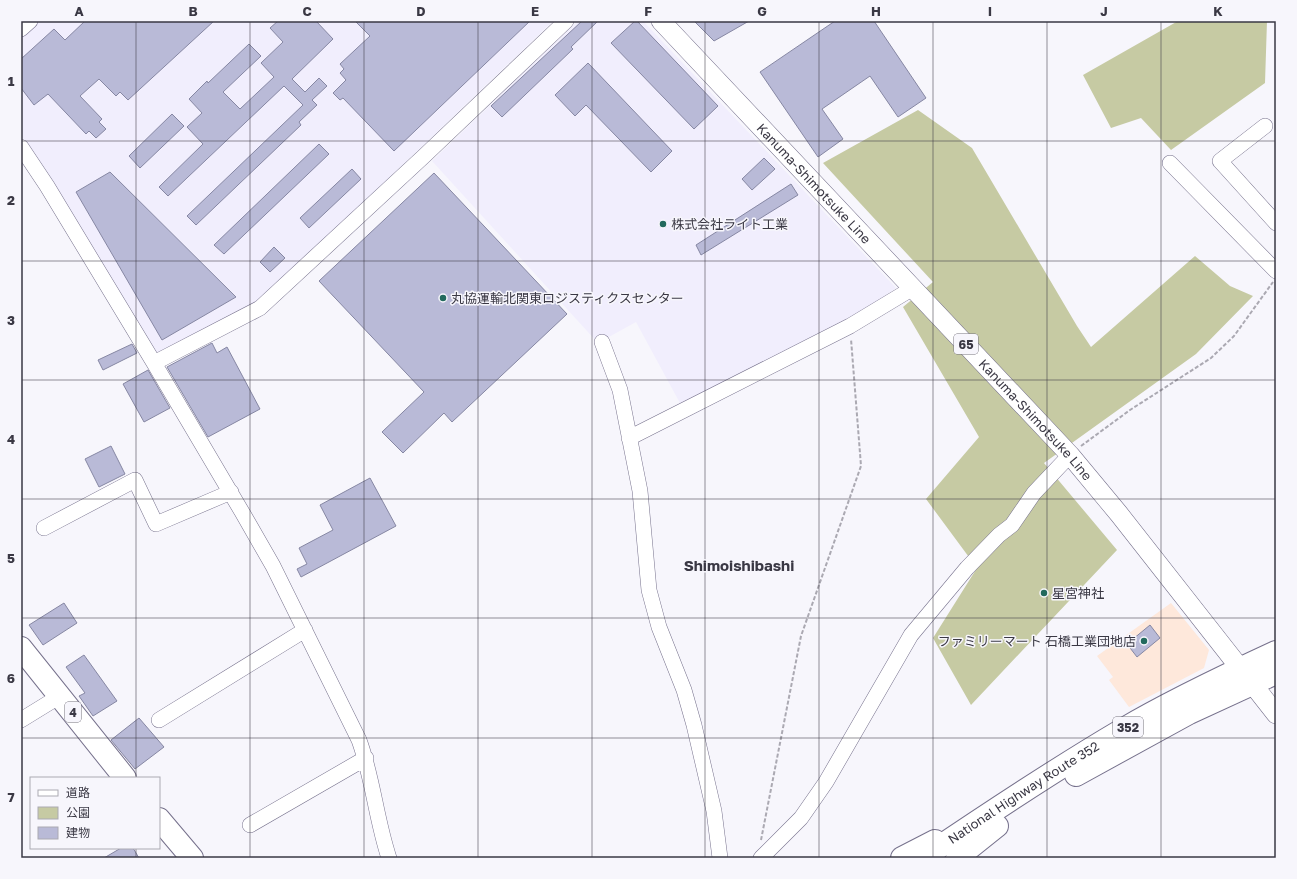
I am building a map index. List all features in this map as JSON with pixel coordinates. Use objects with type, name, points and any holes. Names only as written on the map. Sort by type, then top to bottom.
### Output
[{"type":"highway","name":"4","points":[[21,648],[124,777]]},
{"type":"highway","name":"National Highway Route 352","points":[[923,858],[992,821],[1123,730],[1247,676],[1276,652]]},
{"type":"highway","name":"National Highway Route 352","points":[[1247,676],[1276,673]]},
{"type":"highway","points":[[160,820],[192,858]]},
{"type":"highway","name":"National Highway Route 352","points":[[949,858],[992,821]]},
{"type":"highway","name":"352","points":[[902,858],[992,821]]},
{"type":"highway","name":"352","points":[[957,858],[992,821]]},
{"type":"main road","name":"Kanuma-Shimotsuke Line","points":[[661,21],[1070,455],[1119,514],[1276,714]]},
{"type":"street","points":[[21,29],[30,21]]},
{"type":"street","points":[[154,363],[260,308],[423,157],[566,21]]},
{"type":"street","points":[[1264,126],[1220,161],[1276,223]]},
{"type":"street","points":[[21,147],[47,186],[154,363],[273,566],[359,740],[366,758],[381,831],[389,858]]},
{"type":"street","points":[[1170,163],[1276,271]]},
{"type":"street","points":[[629,438],[850,326],[913,288]]},
{"type":"street","points":[[602,342],[620,390],[640,491],[649,590],[659,627],[684,690],[694,725],[714,811],[720,858]]},
{"type":"street","points":[[761,858],[801,818],[826,782],[886,674],[911,635],[967,568],[999,535],[1012,524],[1034,493],[1070,455]]},
{"type":"street","points":[[44,528],[134,480],[156,524],[230,492]]},
{"type":"street","points":[[159,720],[305,630]]},
{"type":"street","points":[[21,720],[60,696]]},
{"type":"street","points":[[250,825],[366,758]]},
{"type":"path","points":[[1070,455],[1130,410],[1211,358],[1234,336],[1276,278]]},
{"type":"path","points":[[760,843],[801,636],[861,466],[850,326]]},
{"type":"shaded area","points":[[38,21],[553,21],[256,305],[161,353],[152,350],[21,135],[21,37]]},
{"type":"shaded area","name":"株式会社ライト工業","points":[[578,21],[643,21],[896,288],[848,322],[681,405],[636,322],[598,343],[432,161]]},
{"type":"shaded area","points":[[1171,603],[1209,650],[1204,668],[1129,707],[1109,680],[1113,677],[1097,656]]},
{"type":"green space","points":[[1178,21],[1267,21],[1265,83],[1171,150],[1141,118],[1111,128],[1083,75]]},
{"type":"green space","points":[[918,110],[972,148],[1077,326],[1091,347],[1195,256],[1230,286],[1253,296],[1196,354],[1044,463],[1117,550],[971,705],[933,638],[977,568],[926,499],[979,437],[903,307],[933,282],[823,163]]},
{"type":"building","points":[[85,21],[214,21],[128,100],[120,92],[116,96],[99,79],[80,96],[102,119],[99,122],[106,129],[96,138],[89,131],[86,134],[48,94],[34,105],[21,88],[21,59],[54,29],[65,40]]},
{"type":"building","points":[[278,21],[316,21],[333,39],[292,79],[305,92],[319,78],[327,86],[312,100],[317,105],[299,122],[301,125],[196,225],[187,216],[303,105],[284,86],[168,196],[159,187],[203,144],[187,127],[202,113],[189,99],[207,81],[208,83],[249,44],[261,56],[223,92],[240,109],[274,77],[261,63],[283,42],[270,28]]},
{"type":"building","points":[[355,21],[530,21],[394,151],[343,98],[340,100],[333,93],[346,80],[340,73],[344,69],[340,64],[370,36]]},
{"type":"building","points":[[582,21],[598,21],[571,47],[573,49],[502,117],[491,106]]},
{"type":"building","points":[[635,21],[637,21],[718,106],[694,129],[611,43]]},
{"type":"building","points":[[694,21],[749,21],[714,41]]},
{"type":"building","points":[[835,21],[874,21],[926,98],[898,117],[870,76],[822,109],[843,139],[818,157],[760,72]]},
{"type":"building","points":[[588,63],[672,151],[651,172],[586,105],[575,116],[555,95]]},
{"type":"building","points":[[172,114],[184,126],[140,168],[129,156]]},
{"type":"building","points":[[319,144],[329,154],[224,254],[214,245]]},
{"type":"building","points":[[764,158],[775,169],[752,190],[742,179]]},
{"type":"building","points":[[352,169],[361,179],[309,228],[300,218]]},
{"type":"building","points":[[110,172],[236,297],[162,340],[76,192]]},
{"type":"building","name":"丸協運輸北関東ロジスティクスセンター","points":[[434,173],[567,314],[452,422],[444,413],[403,453],[382,432],[424,392],[319,281]]},
{"type":"building","points":[[791,184],[798,195],[701,255],[696,245]]},
{"type":"building","points":[[274,247],[285,258],[270,272],[260,262]]},
{"type":"building","points":[[212,343],[217,353],[227,347],[260,409],[208,437],[167,367]]},
{"type":"building","points":[[132,344],[137,353],[103,370],[98,360]]},
{"type":"building","points":[[148,370],[170,408],[144,422],[123,384]]},
{"type":"building","points":[[111,446],[125,474],[99,487],[85,459]]},
{"type":"building","points":[[370,478],[396,526],[301,577],[297,569],[307,564],[299,548],[333,530],[320,505]]},
{"type":"building","points":[[64,603],[77,623],[43,645],[29,625]]},
{"type":"building","name":"ファミリーマート 石橋工業団地店","points":[[1150,625],[1160,638],[1137,657],[1127,644]]},
{"type":"building","points":[[84,655],[117,701],[93,716],[79,696],[85,693],[66,667]]},
{"type":"building","points":[[139,718],[164,747],[135,769],[111,740]]},
{"type":"building","points":[[119,849],[134,849],[139,858],[104,858]]},
{"type":"place","name":"株式会社ライト工業","points":[[663,224]]},
{"type":"place","name":"丸協運輸北関東ロジスティクスセンター","points":[[443,298]]},
{"type":"place","name":"星宮神社","points":[[1044,593]]},
{"type":"place","name":"ファミリーマート 石橋工業団地店","points":[[1144,641]]},
{"type":"district","name":"Shimoishibashi","points":[[739,565]]}]
